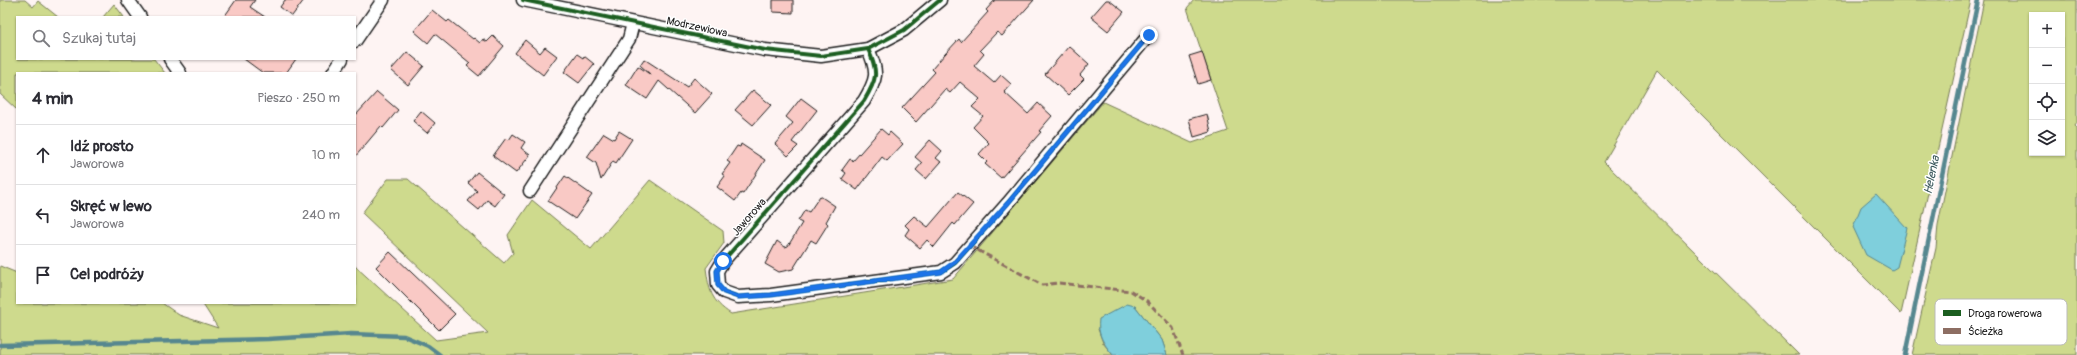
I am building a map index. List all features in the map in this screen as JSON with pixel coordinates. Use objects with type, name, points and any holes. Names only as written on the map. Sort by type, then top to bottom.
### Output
[{"type":"street","points":[[128,0],[139,16]]},
{"type":"street","points":[[356,40],[383,0]]},
{"type":"street","name":"Modrzewiowa","points":[[523,0],[779,52],[821,56],[868,49],[904,30],[940,0]]},
{"type":"street","points":[[530,191],[629,39],[633,23]]},
{"type":"street","name":"Jaworowa","points":[[868,49],[874,63],[875,82],[864,101],[800,171],[723,261],[717,271],[718,285],[724,292],[738,297],[771,295],[941,272],[955,262],[1008,203],[1149,35]]},
{"type":"street","points":[[171,60],[179,72]]},
{"type":"street","points":[[334,72],[341,60]]},
{"type":"green space","points":[[0,0],[25,0],[33,7],[38,1],[57,16],[16,16],[16,60],[155,60],[164,72],[16,72],[16,109],[0,94]]},
{"type":"green space","points":[[1194,0],[1971,0],[1901,314],[1657,70],[1604,162],[1799,355],[1167,355],[1162,340],[1135,306],[1098,329],[1103,343],[1113,355],[0,355],[0,266],[16,273],[16,304],[163,304],[179,315],[218,328],[203,304],[356,304],[356,267],[436,340],[488,333],[362,213],[388,179],[408,179],[504,263],[513,253],[508,235],[532,200],[591,249],[650,180],[723,231],[724,243],[706,268],[708,283],[715,300],[731,314],[953,279],[1103,102],[1192,143],[1228,131],[1187,8]]},
{"type":"green space","points":[[1984,0],[2077,0],[2077,123],[2075,126],[2077,128],[2077,355],[1912,355],[1936,248],[1938,225]]},
{"type":"green space","points":[[114,4],[123,16],[104,16]]},
{"type":"water","points":[[1876,194],[1907,228],[1897,267],[1892,270],[1866,255],[1853,227],[1861,207]]},
{"type":"water","points":[[1127,304],[1135,306],[1162,340],[1167,355],[1113,355],[1109,351],[1100,334],[1099,319]]},
{"type":"building","points":[[236,0],[255,0],[250,7],[264,16],[225,16]]},
{"type":"building","points":[[285,0],[304,0],[292,16],[280,7]]},
{"type":"building","points":[[773,0],[793,0],[793,13],[773,12]]},
{"type":"building","points":[[995,0],[1034,0],[1002,36],[997,32],[980,50],[984,54],[974,66],[994,83],[1001,75],[1011,84],[1004,92],[1028,114],[1038,103],[1052,116],[1039,131],[1041,132],[1001,178],[985,164],[987,162],[979,154],[989,143],[973,127],[983,116],[972,107],[980,99],[960,82],[950,93],[945,89],[916,122],[902,108],[935,72],[932,69],[959,39],[961,42],[988,12],[986,10]]},
{"type":"building","points":[[1106,0],[1109,0],[1124,12],[1108,31],[1091,17]]},
{"type":"building","points":[[432,10],[447,22],[449,20],[480,43],[483,39],[487,42],[493,36],[504,46],[479,76],[467,66],[470,63],[435,34],[428,43],[414,31]]},
{"type":"building","points":[[525,40],[540,53],[545,47],[557,56],[543,75],[515,53]]},
{"type":"building","points":[[1069,46],[1089,64],[1080,75],[1084,79],[1068,95],[1045,74]]},
{"type":"building","points":[[407,52],[424,66],[408,85],[391,70]]},
{"type":"building","points":[[1202,52],[1211,80],[1198,84],[1189,56]]},
{"type":"building","points":[[577,54],[583,58],[584,56],[594,64],[579,83],[564,72]]},
{"type":"building","points":[[644,59],[687,87],[694,78],[712,94],[695,113],[659,81],[647,99],[626,85],[638,66],[651,75],[640,65]]},
{"type":"building","points":[[245,60],[295,60],[287,72],[262,72]]},
{"type":"building","points":[[753,90],[771,105],[753,125],[735,110]]},
{"type":"building","points":[[377,92],[398,110],[383,128],[381,126],[356,156],[356,115]]},
{"type":"building","points":[[801,98],[817,110],[792,142],[798,146],[788,156],[775,144],[793,123],[786,117]]},
{"type":"building","points":[[421,111],[435,123],[427,133],[413,121]]},
{"type":"building","points":[[1207,114],[1211,132],[1194,137],[1189,119]]},
{"type":"building","points":[[881,129],[888,135],[890,132],[903,144],[887,161],[882,157],[857,190],[842,179],[846,173],[842,170],[850,159],[853,161]]},
{"type":"building","points":[[619,131],[632,139],[616,163],[613,161],[601,180],[596,163],[587,157],[604,133],[614,139]]},
{"type":"building","points":[[513,134],[525,142],[521,148],[530,155],[516,173],[493,156],[506,138],[509,140]]},
{"type":"building","points":[[930,140],[942,151],[936,158],[941,162],[926,179],[916,170],[922,163],[915,157]]},
{"type":"building","points":[[741,144],[765,160],[743,194],[741,193],[735,201],[717,187],[725,176],[722,174],[730,163],[727,161],[737,146],[740,147]]},
{"type":"building","points":[[477,172],[504,194],[495,206],[487,200],[479,210],[468,201],[477,191],[468,183]]},
{"type":"building","points":[[565,176],[592,195],[575,219],[548,201]]},
{"type":"building","points":[[958,192],[973,204],[955,225],[953,223],[934,247],[927,240],[920,248],[905,235],[909,229],[905,225],[914,216],[928,227]]},
{"type":"building","points":[[820,196],[835,206],[826,222],[828,224],[816,243],[811,240],[793,269],[779,272],[765,264],[777,241],[785,247],[788,246],[802,223],[798,221],[805,210],[809,212]]},
{"type":"building","points":[[390,252],[455,314],[439,330],[376,267]]},
{"type":"waterway","name":"Helenka","points":[[1905,355],[1978,0]]},
{"type":"waterway","points":[[0,345],[268,339],[351,334],[404,336],[428,346],[440,355]]},
{"type":"marked path","points":[[970,246],[1042,285],[1059,283],[1131,291],[1147,301],[1173,328],[1183,355]]},
{"type":"cycle path","points":[[523,0],[765,50],[821,56],[868,49],[904,30],[940,0]]},
{"type":"cycle path","points":[[868,49],[874,64],[875,76],[872,87],[864,101],[723,261],[717,271],[718,285],[724,292],[738,297],[771,295],[941,272],[955,263],[1008,203],[1149,35]]},
{"type":"route","points":[[723,261],[717,271],[718,285],[724,292],[738,297],[771,295],[941,272],[955,262],[1008,203],[1149,35]]}]
